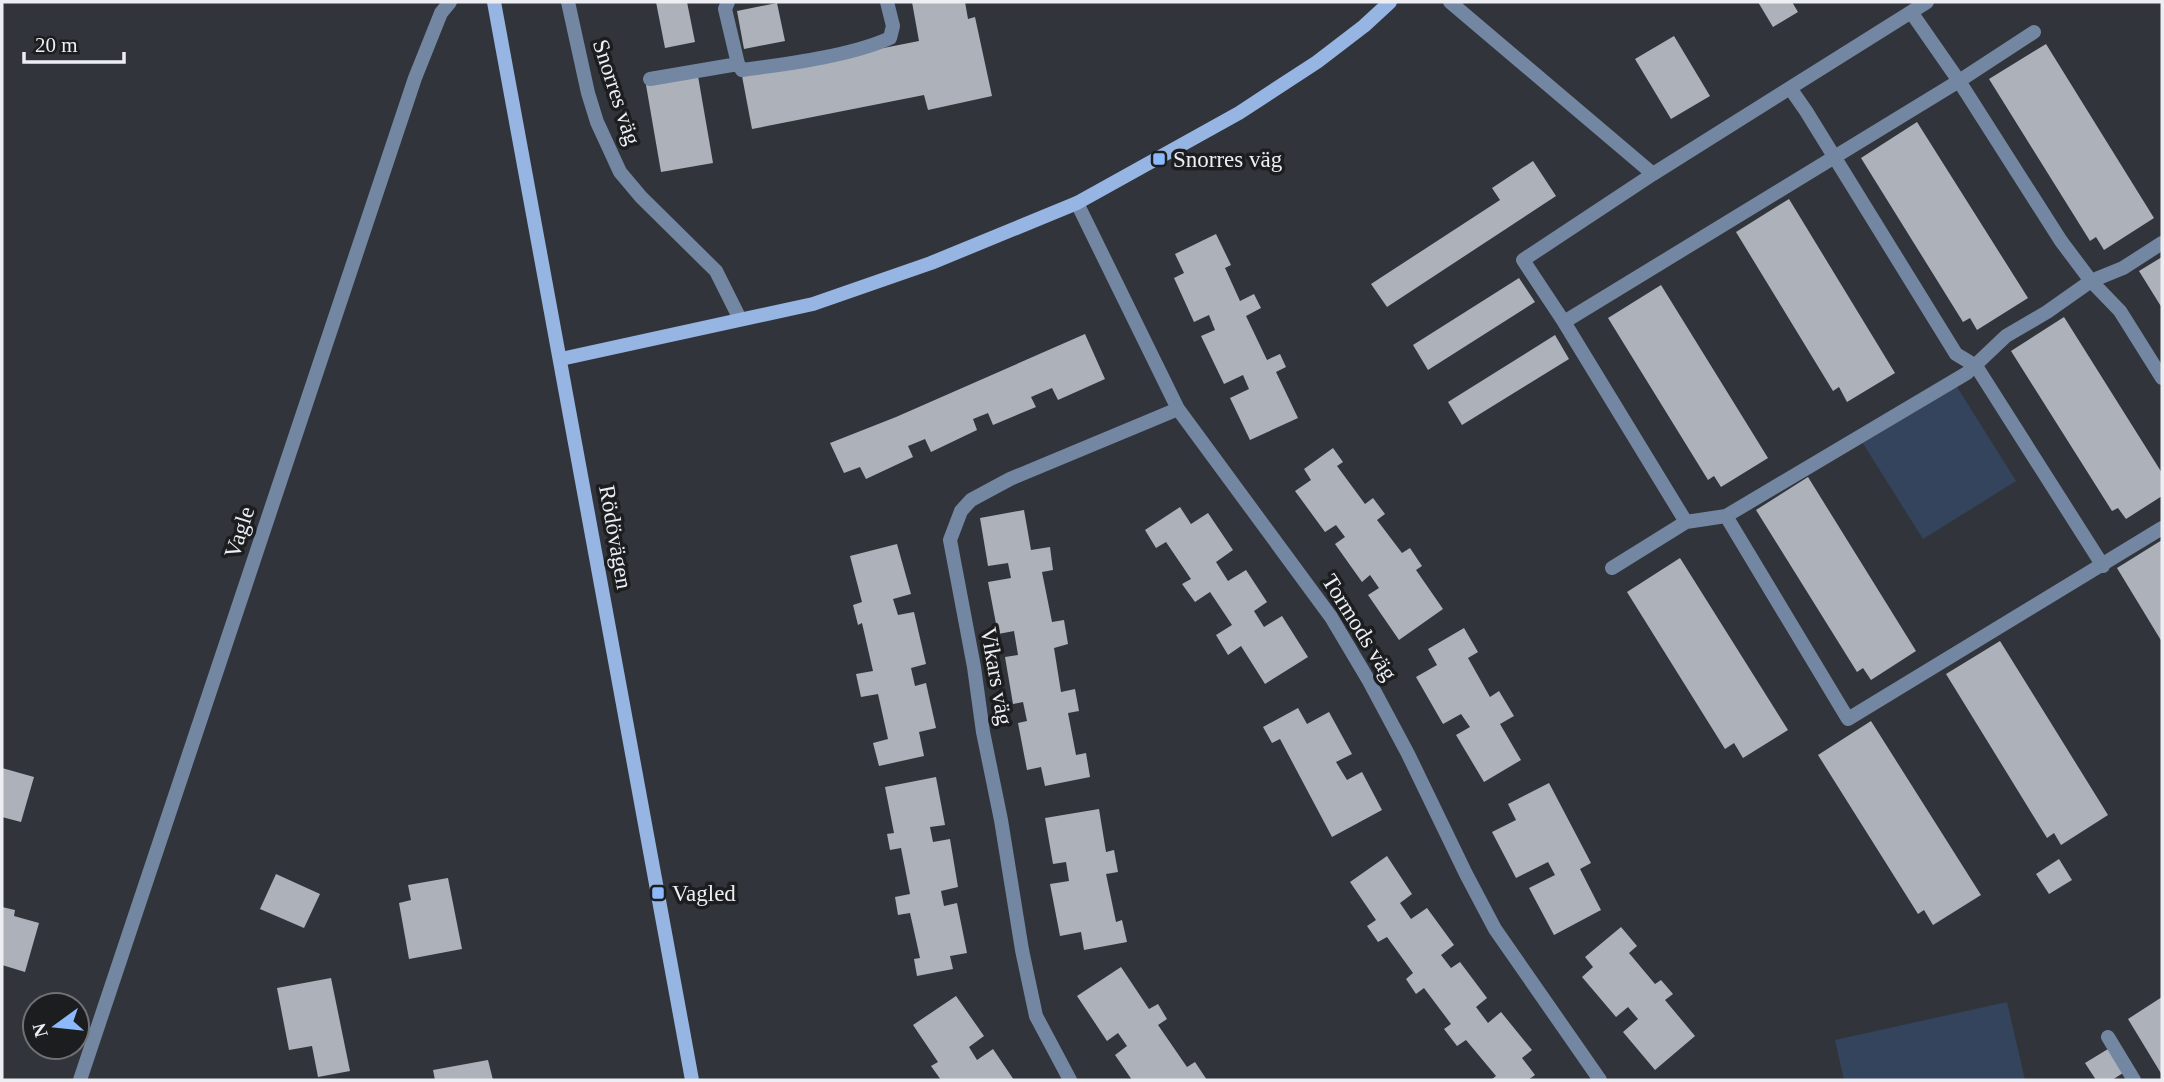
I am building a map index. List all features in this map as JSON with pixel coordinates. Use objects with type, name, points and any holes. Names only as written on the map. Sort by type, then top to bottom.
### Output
[{"type":"main road","name":"Rödövägen","points":[[494,2],[692,1080]]},
{"type":"main road","points":[[561,359],[813,304],[931,263],[1077,202],[1238,113],[1317,62],[1390,2]]},
{"type":"street","name":"Vagle","points":[[80,1080],[415,78],[441,13],[450,2]]},
{"type":"street","name":"Snorres väg","points":[[568,2],[591,103],[620,172],[640,198],[716,271],[740,320]]},
{"type":"street","points":[[728,2],[725,9],[738,64],[742,70],[870,47],[890,37],[893,26],[887,2]]},
{"type":"street","points":[[1450,2],[1653,174]]},
{"type":"street","points":[[1686,522],[1523,260],[1653,174],[1927,2]]},
{"type":"street","points":[[1910,12],[1959,81],[2061,241],[2091,281],[2120,311],[2162,378]]},
{"type":"street","points":[[1564,322],[2035,32]]},
{"type":"street","points":[[650,79],[738,64]]},
{"type":"street","points":[[1790,88],[1956,354],[1976,366],[2104,566]]},
{"type":"street","name":"Tormods väg","points":[[1077,202],[1178,409],[1331,617],[1409,754],[1461,865],[1495,929],[1600,1080]]},
{"type":"street","points":[[1612,569],[1686,522],[1726,516],[1976,366],[2006,336],[2047,312],[2091,281],[2123,268],[2162,243]]},
{"type":"street","name":"Vikars väg","points":[[1070,1080],[1036,1016],[1021,950],[1001,820],[983,733],[974,667],[950,540],[961,511],[971,500],[1034,469],[1178,409]]},
{"type":"street","points":[[1726,516],[1848,719],[2104,566],[2162,528]]},
{"type":"street","points":[[2108,1037],[2134,1080]]},
{"type":"shaded area","points":[[1952,379],[2016,481],[1923,539],[1859,437]]},
{"type":"shaded area","points":[[2007,1002],[2025,1080],[1844,1080],[1835,1040]]},
{"type":"building","points":[[656,2],[687,2],[695,42],[665,48]]},
{"type":"building","points":[[912,2],[965,2],[968,19],[975,17],[992,96],[928,110],[924,95],[752,129],[742,76],[919,41]]},
{"type":"building","points":[[1758,2],[1792,2],[1798,12],[1773,27]]},
{"type":"building","points":[[777,3],[785,41],[744,49],[737,11]]},
{"type":"building","points":[[1674,36],[1710,96],[1671,119],[1635,59]]},
{"type":"building","points":[[2046,44],[2154,218],[2104,250],[2096,237],[2090,241],[1989,79]]},
{"type":"building","points":[[698,76],[713,163],[661,172],[646,85]]},
{"type":"building","points":[[1917,122],[2028,298],[1977,330],[1970,318],[1963,322],[1861,158]]},
{"type":"building","points":[[1533,161],[1556,196],[1387,307],[1371,284],[1500,200],[1492,188]]},
{"type":"building","points":[[1789,199],[1895,373],[1847,402],[1839,387],[1833,391],[1736,232]]},
{"type":"building","points":[[1216,234],[1231,265],[1225,268],[1240,301],[1254,294],[1261,308],[1246,316],[1267,360],[1280,354],[1286,367],[1276,372],[1298,418],[1250,440],[1230,398],[1249,389],[1243,375],[1224,384],[1201,336],[1215,330],[1209,315],[1194,322],[1174,278],[1184,273],[1175,254]]},
{"type":"building","points":[[2162,257],[2162,308],[2139,271]]},
{"type":"building","points":[[1519,278],[1535,302],[1428,370],[1413,345]]},
{"type":"building","points":[[1661,285],[1768,458],[1721,487],[1714,476],[1708,480],[1608,318]]},
{"type":"building","points":[[2064,317],[2162,473],[2162,496],[2126,519],[2118,508],[2112,511],[2011,351]]},
{"type":"building","points":[[1085,334],[1105,379],[1058,400],[1052,388],[1031,397],[1036,407],[993,425],[988,413],[973,419],[977,430],[931,452],[925,439],[908,446],[913,457],[866,479],[860,467],[844,473],[830,443]]},
{"type":"building","points":[[1555,335],[1569,359],[1462,425],[1448,402]]},
{"type":"building","points":[[1333,448],[1343,462],[1337,466],[1365,504],[1373,498],[1385,514],[1377,520],[1402,553],[1410,548],[1422,566],[1416,570],[1443,609],[1399,640],[1368,595],[1379,588],[1370,575],[1362,582],[1335,544],[1345,537],[1336,525],[1325,532],[1295,491],[1311,480],[1304,469]]},
{"type":"building","points":[[1808,477],[1916,651],[1871,680],[1863,668],[1857,672],[1756,510]]},
{"type":"building","points":[[1180,507],[1191,524],[1208,513],[1233,550],[1216,562],[1228,581],[1246,570],[1267,602],[1254,611],[1264,627],[1282,616],[1308,657],[1265,684],[1241,646],[1228,655],[1216,635],[1232,625],[1210,592],[1195,602],[1182,584],[1191,579],[1166,542],[1156,548],[1145,530]]},
{"type":"building","points":[[1024,510],[1031,550],[1050,547],[1053,570],[1042,572],[1052,622],[1064,620],[1068,644],[1054,648],[1061,692],[1075,689],[1079,711],[1068,713],[1076,755],[1086,753],[1090,777],[1045,786],[1041,767],[1027,770],[1018,723],[1027,721],[1023,702],[1013,704],[1005,657],[1018,655],[1014,631],[998,634],[988,582],[1011,578],[1008,563],[988,566],[980,518]]},
{"type":"building","points":[[2162,540],[2162,642],[2117,568]]},
{"type":"building","points":[[897,544],[911,594],[893,599],[898,615],[914,612],[926,664],[911,668],[915,686],[926,683],[936,728],[919,732],[924,756],[879,766],[873,743],[888,739],[878,694],[861,697],[856,674],[873,671],[862,623],[858,625],[853,605],[862,602],[850,556]]},
{"type":"building","points":[[1680,558],[1788,730],[1743,758],[1734,743],[1725,749],[1627,592]]},
{"type":"building","points":[[1464,628],[1478,652],[1468,658],[1490,697],[1499,691],[1514,716],[1500,724],[1521,760],[1484,782],[1456,735],[1470,727],[1461,714],[1443,724],[1416,677],[1437,665],[1428,649]]},
{"type":"building","points":[[2000,641],[2108,815],[2061,845],[2054,833],[2047,838],[1946,674]]},
{"type":"building","points":[[1298,708],[1307,724],[1329,712],[1352,754],[1336,762],[1347,780],[1362,772],[1382,810],[1332,837],[1280,739],[1272,743],[1263,727]]},
{"type":"building","points":[[1871,721],[1981,895],[1933,925],[1924,910],[1918,914],[1818,755]]},
{"type":"building","points":[[2,768],[34,777],[21,822],[2,817]]},
{"type":"building","points":[[936,777],[945,825],[930,827],[933,842],[950,839],[958,887],[941,891],[944,906],[957,903],[967,953],[950,956],[953,969],[917,976],[914,959],[920,958],[910,913],[898,915],[895,897],[910,894],[901,848],[890,850],[887,834],[894,833],[885,787]]},
{"type":"building","points":[[1549,783],[1591,863],[1580,869],[1601,910],[1554,935],[1529,888],[1555,875],[1548,862],[1516,878],[1492,832],[1516,820],[1508,804]]},
{"type":"building","points":[[1099,809],[1106,852],[1114,850],[1118,872],[1106,874],[1116,922],[1122,920],[1127,942],[1084,950],[1081,932],[1060,936],[1050,884],[1069,881],[1066,862],[1053,864],[1045,818]]},
{"type":"building","points":[[1387,856],[1412,894],[1400,903],[1411,919],[1427,908],[1454,945],[1441,955],[1451,968],[1460,962],[1487,998],[1476,1007],[1488,1023],[1501,1012],[1532,1050],[1522,1058],[1535,1075],[1528,1080],[1491,1080],[1496,1076],[1466,1040],[1457,1046],[1444,1029],[1451,1024],[1424,988],[1416,994],[1406,979],[1413,973],[1387,937],[1378,942],[1367,926],[1376,920],[1350,882]]},
{"type":"building","points":[[2059,859],[2072,880],[2049,894],[2036,874]]},
{"type":"building","points":[[276,874],[320,894],[304,928],[260,909]]},
{"type":"building","points":[[448,878],[462,949],[409,959],[399,903],[411,900],[408,885]]},
{"type":"building","points":[[2,907],[15,910],[14,916],[39,923],[25,972],[2,965]]},
{"type":"building","points":[[1621,927],[1637,946],[1629,953],[1655,984],[1661,980],[1673,994],[1665,1000],[1695,1036],[1655,1070],[1623,1032],[1638,1019],[1628,1007],[1616,1017],[1582,977],[1593,967],[1585,957]]},
{"type":"building","points":[[1121,967],[1149,1009],[1158,1004],[1167,1019],[1158,1025],[1187,1067],[1195,1062],[1207,1080],[1132,1080],[1115,1055],[1127,1046],[1118,1033],[1107,1041],[1077,996]]},
{"type":"building","points":[[331,978],[350,1071],[318,1077],[312,1046],[289,1050],[277,988]]},
{"type":"building","points":[[956,996],[984,1036],[969,1047],[977,1060],[993,1049],[1014,1080],[941,1080],[931,1066],[938,1062],[913,1025]]},
{"type":"building","points":[[2162,997],[2162,1075],[2128,1019]]},
{"type":"building","points":[[2108,1049],[2123,1073],[2112,1080],[2096,1080],[2085,1063]]},
{"type":"building","points":[[488,1060],[493,1080],[435,1080],[433,1070]]},
{"type":"place","name":"Snorres väg","points":[[1159,159]]},
{"type":"place","name":"Vagled","points":[[658,893]]}]
